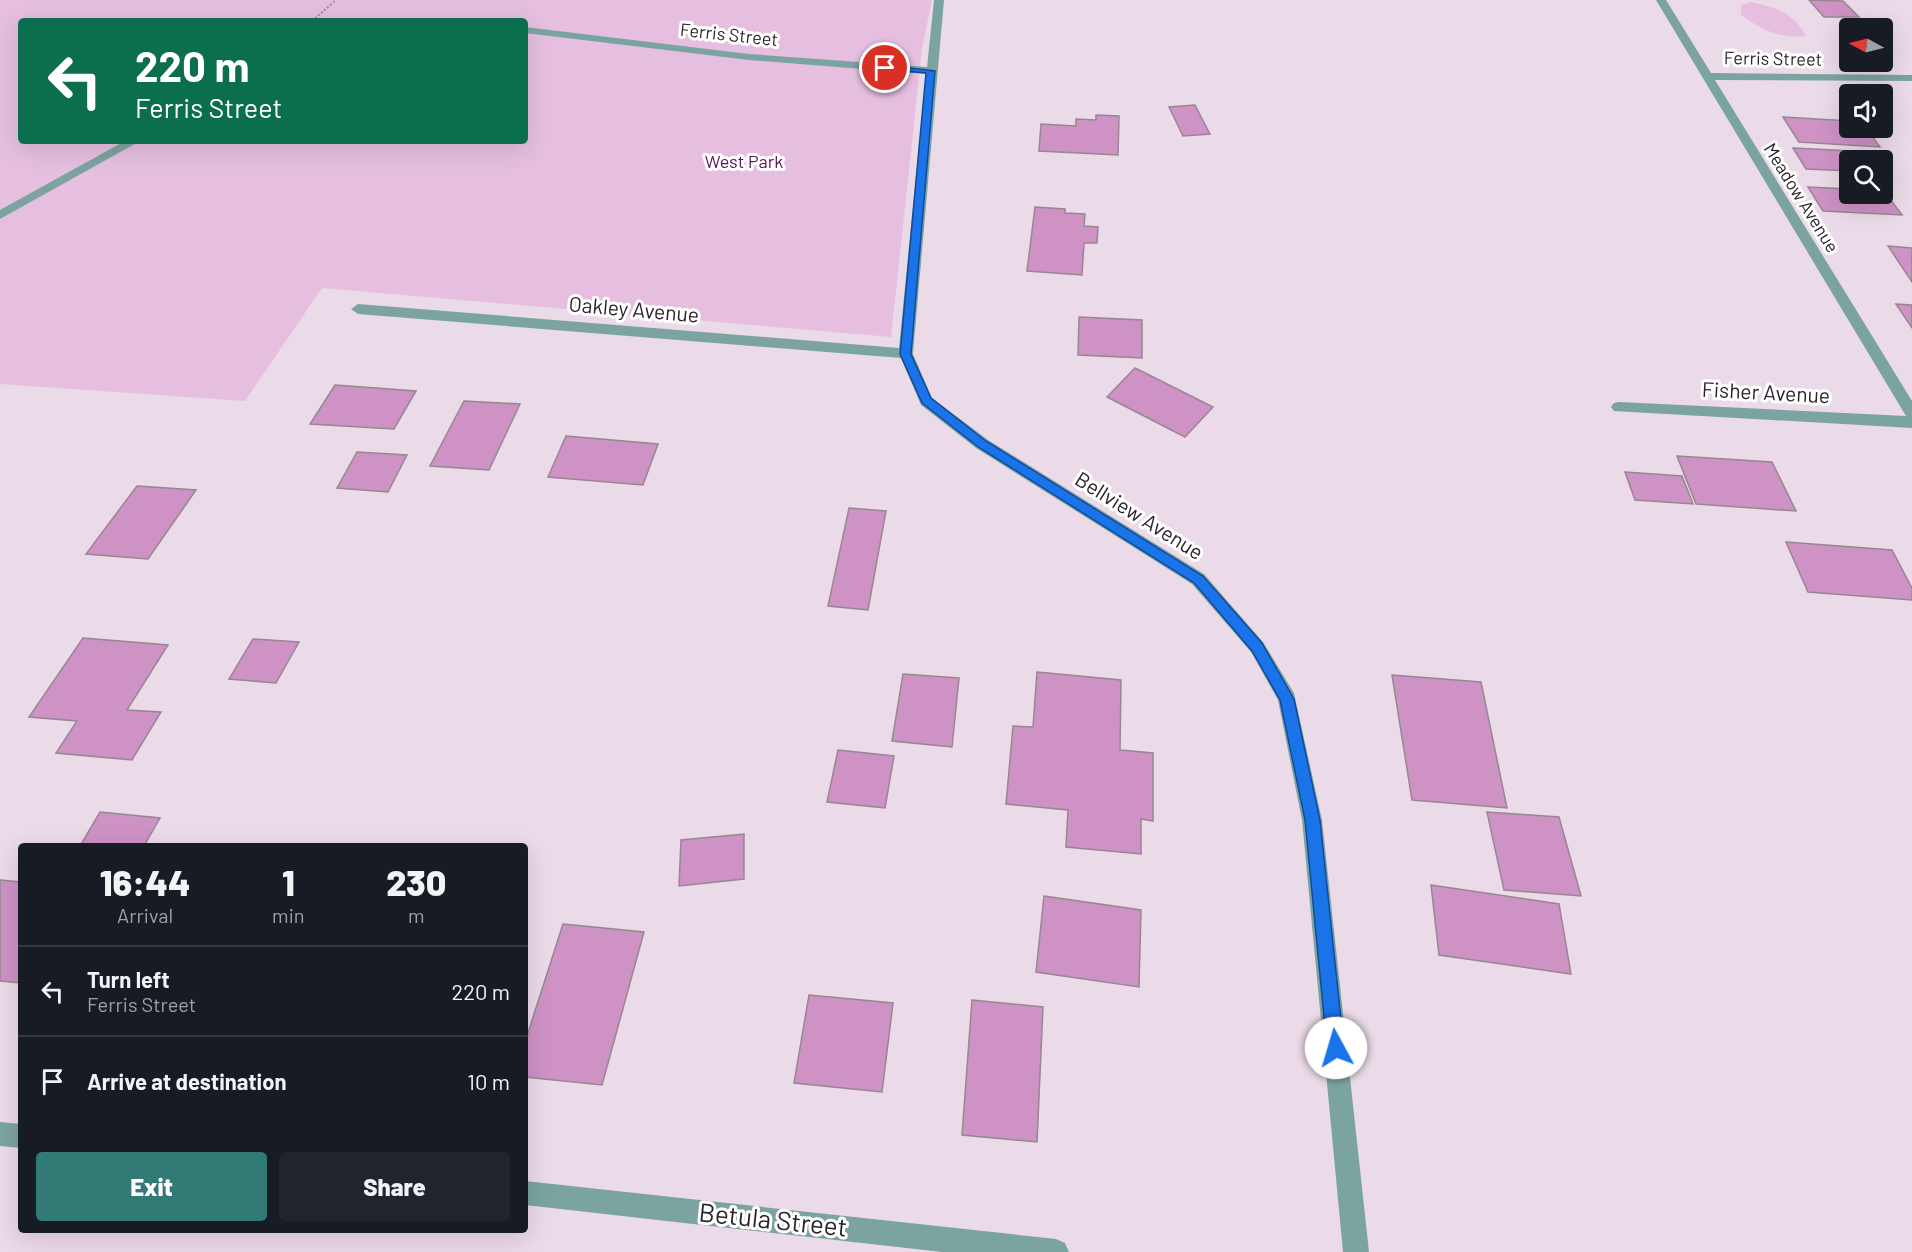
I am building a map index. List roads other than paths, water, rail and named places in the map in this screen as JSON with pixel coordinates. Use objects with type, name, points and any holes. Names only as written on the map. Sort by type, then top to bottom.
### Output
[{"type":"street","name":"Bellview Avenue","points":[[939,0],[930,71],[906,354],[926,400],[982,444],[1198,579],[1257,647],[1287,699],[1312,820],[1356,1252]]},
{"type":"street","name":"Meadow Avenue","points":[[1660,0],[1912,414]]},
{"type":"street","name":"Ferris Street","points":[[528,30],[749,57],[930,71]]},
{"type":"street","name":"Ferris Street","points":[[1705,76],[1911,79]]},
{"type":"street","points":[[0,215],[129,144]]},
{"type":"street","name":"Oakley Avenue","points":[[358,309],[906,354]]},
{"type":"street","name":"Fisher Avenue","points":[[1619,407],[1912,422]]},
{"type":"street","points":[[0,1134],[18,1136]]},
{"type":"street","name":"Betula Street","points":[[528,1193],[1056,1252]]},
{"type":"park label","name":"West Park","points":[[744,162]]}]
